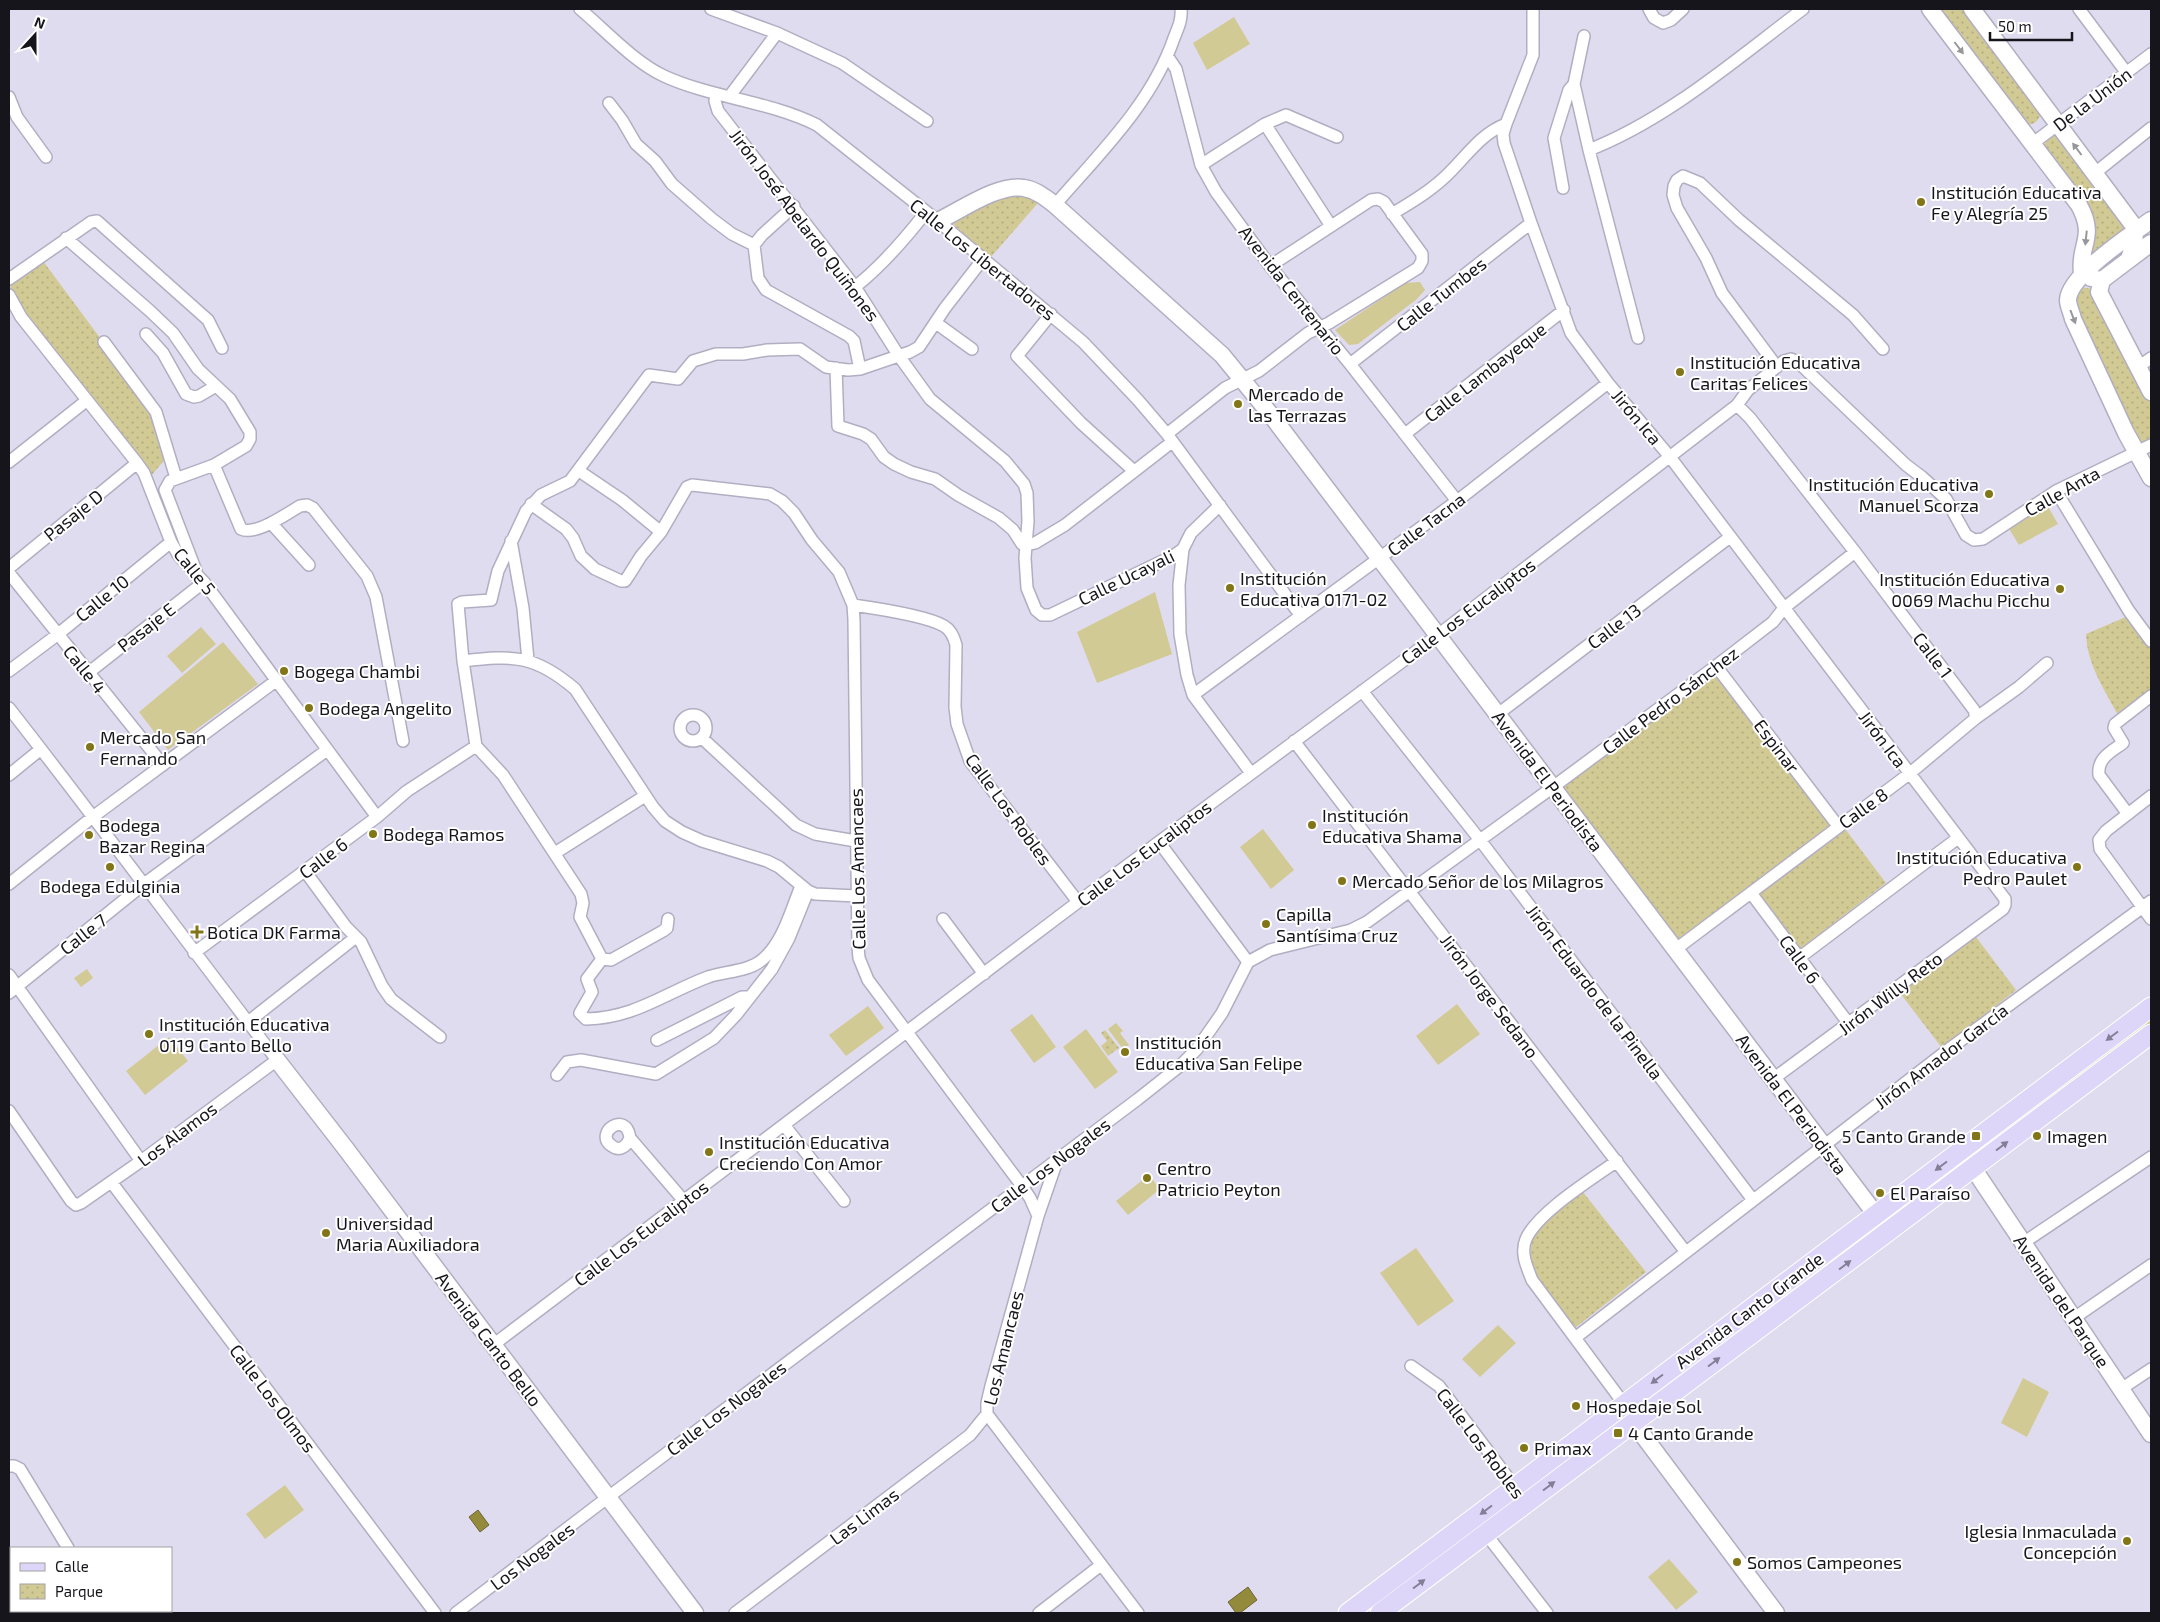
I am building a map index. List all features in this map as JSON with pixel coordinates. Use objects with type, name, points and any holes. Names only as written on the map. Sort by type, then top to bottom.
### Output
[{"type":"main road","name":"Avenida Canto Grande","points":[[1348,1613],[2151,1007]]},
{"type":"main road","name":"Avenida Canto Grande","points":[[1380,1613],[2151,1034]]},
{"type":"street","name":"Calle Los Libertadores","points":[[580,9],[648,68],[716,94],[798,116],[817,125],[1051,314],[1083,342],[1138,400],[1170,438],[1302,616]]},
{"type":"street","points":[[711,9],[776,32],[842,63],[927,121]]},
{"type":"street","points":[[1055,205],[1139,106],[1168,57],[1182,18],[1181,9]]},
{"type":"street","name":"Jirón Ica","points":[[1533,9],[1532,55],[1506,124],[1503,134],[1504,143],[1571,333],[1608,383],[1670,457],[2005,899],[2005,905]]},
{"type":"street","points":[[1649,9],[1654,18],[1663,23],[1671,20],[1683,9]]},
{"type":"street","points":[[1589,150],[1614,140],[1684,97],[1803,9]]},
{"type":"street","points":[[1930,9],[2079,205],[2086,219],[2088,231],[2081,266],[2082,273],[2088,277],[2102,280]]},
{"type":"street","points":[[1972,9],[2128,218],[2135,232],[2129,259]]},
{"type":"street","points":[[2079,9],[2126,72]]},
{"type":"street","points":[[729,97],[776,32]]},
{"type":"street","points":[[1584,36],[1574,84],[1589,150],[1638,338]]},
{"type":"street","name":"De la Unión","points":[[2032,144],[2151,54]]},
{"type":"street","name":"Avenida Centenario","points":[[1168,57],[1176,68],[1201,165],[1216,192],[1270,266],[1350,364],[1457,501]]},
{"type":"street","points":[[1564,188],[1554,138],[1569,90],[1574,84]]},
{"type":"street","name":"Jirón José Abelardo Quiñones","points":[[716,94],[715,102],[718,111],[856,287],[899,356],[930,399],[1005,461],[1024,484],[1027,493],[1027,588],[1036,610],[1042,615]]},
{"type":"street","points":[[9,97],[17,117],[46,157]]},
{"type":"street","points":[[608,103],[622,120],[636,144],[655,161],[672,184],[718,224],[754,246]]},
{"type":"street","points":[[1201,165],[1265,124],[1286,115],[1290,115],[1337,137]]},
{"type":"street","points":[[1265,124],[1331,226]]},
{"type":"street","points":[[1392,214],[1431,189],[1452,171],[1484,136],[1495,128],[1506,124]]},
{"type":"street","points":[[2095,173],[2151,128]]},
{"type":"street","points":[[1777,367],[1722,293],[1706,258],[1677,208],[1673,195],[1674,186],[1677,180],[1683,176],[1700,183],[1739,220],[1853,315],[1883,349]]},
{"type":"street","name":"Avenida El Periodista","points":[[932,216],[1011,187],[1025,188],[1036,192],[1055,205],[1222,355],[1243,379],[1380,558],[1889,1232]]},
{"type":"street","points":[[836,368],[838,426],[863,434],[871,439],[884,457],[894,464],[935,479],[964,499],[999,518],[1013,530],[1022,544],[1035,543],[1065,525],[1134,472],[1225,388],[1259,371],[1308,333],[1418,268],[1422,261],[1422,254],[1384,202],[1378,199],[1371,200],[1270,266]]},
{"type":"street","points":[[794,206],[762,235],[754,246],[758,278],[766,290],[849,336],[854,341],[860,369]]},
{"type":"street","points":[[856,287],[932,216]]},
{"type":"street","points":[[2151,220],[2082,273],[2072,285],[2068,300],[2136,453],[2151,478]]},
{"type":"street","points":[[9,279],[66,238],[91,222],[97,221],[208,320],[222,348]]},
{"type":"street","name":"Calle Tumbes","points":[[1350,364],[1531,223]]},
{"type":"street","points":[[66,238],[173,333],[198,369],[230,399],[250,432],[250,439],[246,446],[214,465],[170,481],[165,490],[196,571]]},
{"type":"street","points":[[2151,244],[2102,280],[2099,292],[2151,392]]},
{"type":"street","points":[[602,959],[580,917],[583,903],[581,894],[503,775],[476,746],[463,661],[458,604],[462,602],[491,600],[498,571],[511,541],[532,504],[541,495],[570,481],[649,375],[659,375],[674,380],[678,379],[693,360],[700,357],[791,348],[800,348],[821,364],[836,368],[860,369],[899,356],[919,346],[983,259]]},
{"type":"street","name":"Calle 5","points":[[9,295],[12,313],[137,463],[146,479],[171,542],[179,556],[196,571],[377,817]]},
{"type":"street","name":"Calle Lambayeque","points":[[1405,434],[1564,310]]},
{"type":"street","points":[[1051,314],[1017,356],[1080,423],[1134,472]]},
{"type":"street","points":[[936,323],[972,349]]},
{"type":"street","points":[[146,334],[163,353],[186,394],[189,396],[199,396],[216,386]]},
{"type":"street","points":[[104,342],[156,412],[176,478]]},
{"type":"street","points":[[2138,367],[2151,358]]},
{"type":"street","name":"Calle Los Eucaliptos","points":[[493,1345],[1078,902],[1438,635],[1737,405],[1748,390],[1784,360],[1791,359],[1798,362],[1906,465],[1940,494],[1946,500],[1966,535],[1974,540]]},
{"type":"street","name":"Calle Tacna","points":[[1193,695],[1457,501],[1608,383]]},
{"type":"street","points":[[9,462],[86,401]]},
{"type":"street","name":"Calle 1","points":[[1737,405],[1750,418],[1855,552],[1974,710],[1976,718]]},
{"type":"street","name":"Calle Anta","points":[[1974,540],[1983,539],[2056,491],[2151,445]]},
{"type":"street","name":"Pasaje D","points":[[9,568],[137,463]]},
{"type":"street","points":[[214,465],[241,529],[247,532],[254,530],[271,523],[300,506],[307,505],[313,508],[367,576],[376,597],[403,741]]},
{"type":"street","points":[[579,471],[622,500],[661,532]]},
{"type":"street","name":"Calle Los Amancaes","points":[[532,504],[566,529],[573,538],[581,556],[595,569],[621,582],[625,580],[641,556],[661,532],[686,487],[692,485],[770,494],[782,501],[794,513],[812,540],[839,572],[853,605],[858,947],[862,968],[868,980],[1022,1186],[1038,1216]]},
{"type":"street","points":[[2056,491],[2129,611],[2151,641]]},
{"type":"street","name":"Calle Ucayali","points":[[1042,615],[1050,614],[1161,562],[1183,549],[1190,533],[1220,505]]},
{"type":"street","points":[[271,523],[309,565]]},
{"type":"street","name":"Calle 13","points":[[1498,714],[1730,537]]},
{"type":"street","points":[[511,541],[523,608],[528,660]]},
{"type":"street","name":"Calle 10","points":[[9,671],[57,635],[171,542]]},
{"type":"street","points":[[1183,549],[1179,585],[1180,634],[1187,675],[1193,695],[1251,773]]},
{"type":"street","name":"Calle Pedro Sánchez","points":[[1480,840],[1716,666],[1773,622],[1784,608],[1855,552]]},
{"type":"street","name":"Calle 4","points":[[9,573],[162,765]]},
{"type":"street","name":"Pasaje E","points":[[88,673],[204,582]]},
{"type":"street","name":"Calle Los Robles","points":[[853,605],[871,607],[934,622],[945,627],[953,635],[956,645],[955,708],[957,724],[970,762],[1078,902]]},
{"type":"street","points":[[463,661],[499,657],[528,660],[558,675],[576,690],[645,796],[665,821],[682,832],[702,841],[767,861],[779,867],[804,889],[815,894],[857,896]]},
{"type":"street","name":"Calle 8","points":[[1676,949],[1909,774],[1976,718],[2019,687],[2047,662]]},
{"type":"street","name":"Espinar","points":[[1716,666],[1838,826]]},
{"type":"street","points":[[9,884],[94,816],[276,680]]},
{"type":"street","name":"Jirón Eduardo de la Pinella","points":[[1362,690],[1480,840],[1753,1200]]},
{"type":"street","points":[[2128,814],[2099,775],[2098,768],[2103,758],[2123,743],[2114,728],[2115,724],[2151,696]]},
{"type":"street","name":"Avenida Canto Bello","points":[[9,708],[94,816],[194,953],[346,1149],[695,1613]]},
{"type":"street","points":[[702,738],[796,825],[815,834],[856,841]]},
{"type":"street","name":"Jirón Jorge Sedano","points":[[1294,741],[1685,1251]]},
{"type":"street","name":"Calle 6","points":[[194,953],[377,817],[407,791],[476,746]]},
{"type":"street","points":[[9,776],[41,749]]},
{"type":"street","name":"Calle 7","points":[[13,989],[144,884],[327,750]]},
{"type":"street","points":[[555,853],[645,796]]},
{"type":"street","points":[[2151,796],[2106,831],[2099,840],[2100,848],[2147,904],[2151,919]]},
{"type":"street","points":[[1799,958],[1958,838]]},
{"type":"street","points":[[1159,842],[1248,962],[1270,950],[1351,930],[1367,922],[1480,840]]},
{"type":"street","points":[[305,871],[346,927],[366,949],[382,986],[391,999],[440,1037]]},
{"type":"street","points":[[602,959],[587,979],[592,992],[580,1013],[586,1019],[632,1012],[708,977],[747,968],[761,961],[771,951],[781,935],[804,889]]},
{"type":"street","points":[[558,1075],[567,1062],[580,1060],[656,1074],[714,1038],[736,1016],[772,969],[781,954],[804,889]]},
{"type":"street","name":"Calle 6","points":[[1752,893],[1849,1024]]},
{"type":"street","name":"Jirón Amador García","points":[[1575,1338],[1685,1251],[2013,1001],[2147,904]]},
{"type":"street","name":"Jirón Willy Reto","points":[[1773,1080],[2003,909],[2005,905]]},
{"type":"street","points":[[602,959],[611,960],[663,931],[667,928],[668,919]]},
{"type":"street","points":[[943,920],[984,974]]},
{"type":"street","points":[[248,1022],[356,937]]},
{"type":"street","name":"Calle Los Nogales","points":[[607,1498],[1181,1065],[1197,1049],[1222,1013],[1248,962]]},
{"type":"street","points":[[9,975],[13,989],[141,1162]]},
{"type":"street","points":[[657,1040],[742,997],[750,996]]},
{"type":"street","name":"Los Alamos","points":[[9,1110],[71,1201],[76,1205],[112,1183],[277,1060]]},
{"type":"street","points":[[784,1125],[844,1201]]},
{"type":"street","points":[[630,1138],[684,1201]]},
{"type":"street","points":[[2024,1243],[2151,1157]]},
{"type":"street","name":"Los Amancaes","points":[[1058,1158],[1038,1216],[991,1386],[987,1414],[1138,1613]]},
{"type":"street","points":[[1616,1161],[1571,1194],[1536,1224],[1525,1240],[1524,1261],[1532,1280],[1624,1404],[1633,1422],[1776,1613]]},
{"type":"street","name":"Avenida del Parque","points":[[1973,1168],[2151,1434]]},
{"type":"street","name":"Calle Los Olmos","points":[[112,1183],[435,1613]]},
{"type":"street","points":[[2074,1318],[2151,1265]]},
{"type":"street","name":"Calle Los Robles","points":[[1411,1366],[1439,1386],[1527,1503]]},
{"type":"street","points":[[2121,1389],[2151,1368]]},
{"type":"street","name":"Las Limas","points":[[735,1613],[970,1435],[987,1414]]},
{"type":"street","points":[[12,1466],[20,1469],[67,1547]]},
{"type":"street","name":"Los Nogales","points":[[456,1613],[607,1498]]},
{"type":"street","points":[[1486,1534],[1547,1613]]},
{"type":"street","points":[[1039,1613],[1101,1565]]},
{"type":"green space","points":[[1936,9],[1966,9],[2041,114],[2036,122],[2027,125]]},
{"type":"green space","points":[[1234,17],[1250,44],[1207,70],[1193,43]]},
{"type":"green space","points":[[2052,136],[2058,136],[2126,226],[2121,237],[2094,259],[2089,256],[2094,235],[2091,213],[2043,149],[2047,139]]},
{"type":"green space","points":[[1009,194],[1025,194],[1038,203],[990,258],[951,222],[984,203]]},
{"type":"green space","points":[[43,261],[152,408],[166,458],[151,476],[18,306],[10,291],[11,282]]},
{"type":"green space","points":[[1420,282],[1425,290],[1417,299],[1358,344],[1349,345],[1335,330],[1405,283]]},
{"type":"green space","points":[[2082,287],[2092,289],[2151,399],[2151,440],[2140,442],[2134,438],[2078,318],[2073,293]]},
{"type":"green space","points":[[2047,505],[2058,524],[2019,545],[2006,524]]},
{"type":"green space","points":[[1155,592],[1172,654],[1097,683],[1077,632]]},
{"type":"green space","points":[[2128,616],[2151,650],[2151,691],[2118,715],[2102,686],[2089,656],[2086,634]]},
{"type":"green space","points":[[201,627],[216,644],[182,673],[167,656]]},
{"type":"green space","points":[[223,642],[258,684],[168,750],[139,712]]},
{"type":"green space","points":[[1714,673],[1830,826],[1678,940],[1561,787]]},
{"type":"green space","points":[[1263,829],[1294,870],[1271,889],[1240,847]]},
{"type":"green space","points":[[1846,830],[1886,883],[1800,949],[1759,894]]},
{"type":"green space","points":[[1976,937],[2016,990],[1942,1048],[1900,993]]},
{"type":"green space","points":[[87,969],[93,978],[81,987],[74,978]]},
{"type":"green space","points":[[1457,1004],[1480,1034],[1438,1065],[1416,1036]]},
{"type":"green space","points":[[868,1006],[884,1028],[846,1056],[829,1035]]},
{"type":"green space","points":[[2151,1013],[2151,1026],[1892,1218],[1889,1213]]},
{"type":"green space","points":[[1032,1014],[1056,1047],[1034,1063],[1010,1030]]},
{"type":"green space","points":[[1116,1023],[1123,1031],[1120,1033],[1129,1045],[1123,1049],[1108,1029]]},
{"type":"green space","points":[[1086,1029],[1118,1072],[1095,1089],[1063,1047]]},
{"type":"green space","points":[[1105,1030],[1119,1048],[1108,1056],[1101,1046],[1107,1041],[1101,1033]]},
{"type":"green space","points":[[169,1037],[188,1061],[145,1095],[126,1071]]},
{"type":"green space","points":[[1149,1175],[1160,1189],[1128,1215],[1116,1201]]},
{"type":"green space","points":[[1583,1192],[1646,1272],[1575,1328],[1540,1281],[1531,1255],[1532,1241],[1542,1222]]},
{"type":"green space","points":[[1416,1248],[1454,1301],[1418,1326],[1380,1273]]},
{"type":"green space","points":[[1498,1325],[1516,1343],[1480,1377],[1462,1359]]},
{"type":"green space","points":[[2023,1378],[2049,1392],[2027,1437],[2001,1423]]},
{"type":"green space","points":[[285,1485],[304,1510],[265,1539],[246,1514]]},
{"type":"green space","points":[[1669,1559],[1698,1592],[1676,1610],[1648,1577]]},
{"type":"green space","points":[[16,1612],[99,1613],[16,1613]]},
{"type":"shaded area","points":[[478,1510],[489,1525],[480,1532],[469,1517]]},
{"type":"shaded area","points":[[1248,1587],[1257,1600],[1240,1613],[1236,1613],[1228,1602]]},
{"type":"place","name":"Institución Educativa Fe y Alegría 25","points":[[1921,202]]},
{"type":"place","name":"Institución Educativa Caritas Felices","points":[[1680,372]]},
{"type":"place","name":"Mercado de las Terrazas","points":[[1238,404]]},
{"type":"place","name":"Institución Educativa Manuel Scorza","points":[[1989,494]]},
{"type":"place","name":"Institución Educativa 0171-02","points":[[1230,588]]},
{"type":"place","name":"Institución Educativa 0069 Machu Picchu","points":[[2060,589]]},
{"type":"place","name":"Bogega Chambi","points":[[284,671]]},
{"type":"place","name":"Bodega Angelito","points":[[309,708]]},
{"type":"place","name":"Mercado San Fernando","points":[[90,747]]},
{"type":"place","name":"Institución Educativa Shama","points":[[1312,825]]},
{"type":"place","name":"Bodega Ramos","points":[[373,834]]},
{"type":"place","name":"Bodega Bazar Regina","points":[[89,835]]},
{"type":"place","name":"Bodega Edulginia","points":[[110,867]]},
{"type":"place","name":"Institución Educativa Pedro Paulet","points":[[2077,867]]},
{"type":"place","name":"Mercado Señor de los Milagros","points":[[1342,881]]},
{"type":"place","name":"Capilla Santísima Cruz","points":[[1266,924]]},
{"type":"place","name":"Botica DK Farma","points":[[197,932]]},
{"type":"place","name":"Institución Educativa 0119 Canto Bello","points":[[149,1034]]},
{"type":"place","name":"Institución Educativa San Felipe","points":[[1125,1052]]},
{"type":"place","name":"5 Canto Grande","points":[[1976,1136]]},
{"type":"place","name":"Imagen","points":[[2037,1136]]},
{"type":"place","name":"Institución Educativa Creciendo Con Amor","points":[[709,1152]]},
{"type":"place","name":"Centro Patricio Peyton","points":[[1147,1178]]},
{"type":"place","name":"El Paraíso","points":[[1880,1193]]},
{"type":"place","name":"Universidad Maria Auxiliadora","points":[[326,1233]]},
{"type":"place","name":"Hospedaje Sol","points":[[1576,1406]]},
{"type":"place","name":"4 Canto Grande","points":[[1618,1433]]},
{"type":"place","name":"Primax","points":[[1524,1448]]},
{"type":"place","name":"Iglesia Inmaculada Concepción","points":[[2127,1541]]},
{"type":"place","name":"Somos Campeones","points":[[1737,1562]]}]
